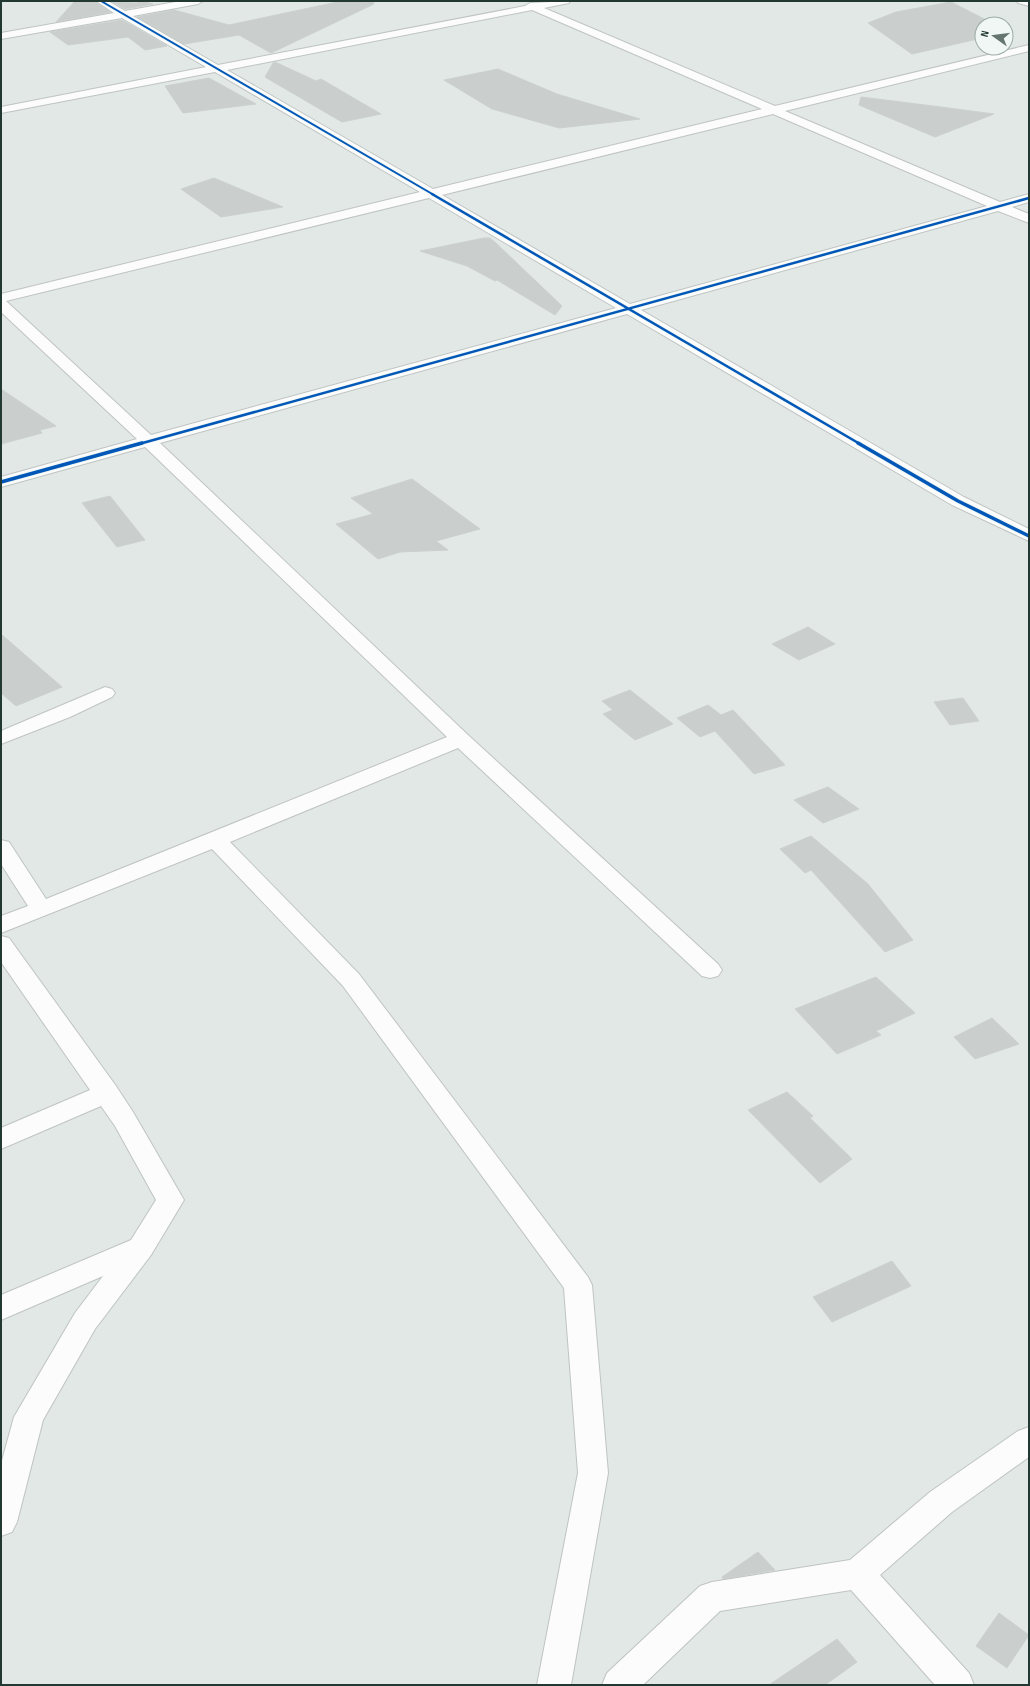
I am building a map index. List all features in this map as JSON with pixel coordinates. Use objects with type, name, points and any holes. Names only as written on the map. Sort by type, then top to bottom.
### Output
[{"type":"street","points":[[101,1],[958,501],[1029,536]]},
{"type":"street","points":[[1,36],[198,1]]},
{"type":"street","points":[[518,1],[1029,219]]},
{"type":"street","points":[[1,110],[564,1]]},
{"type":"street","points":[[1022,1],[1029,4]]},
{"type":"street","points":[[1,298],[1029,48]]},
{"type":"street","points":[[1,482],[1029,198]]},
{"type":"street","points":[[1,304],[148,441],[461,739],[710,970]]},
{"type":"street","points":[[1,738],[63,713],[105,693]]},
{"type":"street","points":[[1,925],[215,840],[461,739]]},
{"type":"street","points":[[215,840],[351,980],[578,1285],[593,1473],[554,1685]]},
{"type":"street","points":[[1,847],[41,909]]},
{"type":"street","points":[[1,944],[124,1119],[170,1200],[140,1247],[85,1321],[29,1417],[1,1522]]},
{"type":"street","points":[[1,1139],[106,1093]]},
{"type":"street","points":[[1,1308],[140,1247]]},
{"type":"street","points":[[619,1685],[712,1597],[858,1574],[941,1502],[1029,1440]]},
{"type":"street","points":[[858,1574],[957,1685]]},
{"type":"building","points":[[75,1],[95,2],[110,12],[56,22]]},
{"type":"building","points":[[141,1],[153,4],[125,9],[113,2],[136,3]]},
{"type":"building","points":[[342,1],[373,1],[374,4],[271,53],[239,35],[184,44],[137,17],[174,10],[229,25]]},
{"type":"building","points":[[951,2],[978,16],[974,16],[974,40],[912,54],[868,23],[896,12]]},
{"type":"building","points":[[122,20],[167,46],[145,50],[128,37],[68,45],[50,32]]},
{"type":"building","points":[[275,62],[316,81],[321,79],[381,114],[342,122],[265,77]]},
{"type":"building","points":[[498,69],[557,94],[640,119],[559,128],[492,109],[444,80]]},
{"type":"building","points":[[209,78],[256,104],[183,113],[165,86]]},
{"type":"building","points":[[861,97],[994,114],[935,137],[859,105]]},
{"type":"building","points":[[214,178],[283,207],[221,217],[181,189]]},
{"type":"building","points":[[490,238],[497,244],[562,306],[555,315],[497,280],[495,281],[467,266],[420,251]]},
{"type":"building","points":[[1,389],[56,426],[40,430],[42,433],[1,444]]},
{"type":"building","points":[[412,479],[480,529],[436,541],[448,550],[400,552],[378,559],[336,524],[373,514],[351,498]]},
{"type":"building","points":[[110,496],[145,540],[117,547],[82,503]]},
{"type":"building","points":[[808,627],[835,644],[799,660],[772,644]]},
{"type":"building","points":[[1,634],[62,687],[16,706],[1,693]]},
{"type":"building","points":[[630,690],[673,724],[635,740],[603,714],[613,710],[602,701]]},
{"type":"building","points":[[963,698],[979,721],[950,725],[934,702]]},
{"type":"building","points":[[708,705],[721,715],[733,710],[785,765],[754,774],[715,731],[700,737],[677,718]]},
{"type":"building","points":[[828,787],[859,809],[823,823],[794,800]]},
{"type":"building","points":[[811,836],[868,884],[913,940],[885,952],[811,870],[805,873],[780,849]]},
{"type":"building","points":[[876,977],[915,1013],[876,1031],[881,1035],[837,1054],[795,1009]]},
{"type":"building","points":[[992,1018],[1019,1044],[975,1059],[954,1037]]},
{"type":"building","points":[[787,1092],[813,1116],[810,1118],[852,1159],[820,1183],[748,1110]]},
{"type":"building","points":[[892,1261],[911,1286],[832,1322],[813,1297]]},
{"type":"building","points":[[758,1552],[775,1570],[723,1579],[722,1577]]},
{"type":"building","points":[[999,1613],[1029,1635],[1007,1668],[976,1646]]},
{"type":"building","points":[[837,1639],[857,1662],[825,1685],[769,1685]]},
{"type":"cycle path","points":[[101,1],[958,501],[1029,536]]},
{"type":"cycle path","points":[[1,482],[1029,198]]}]
